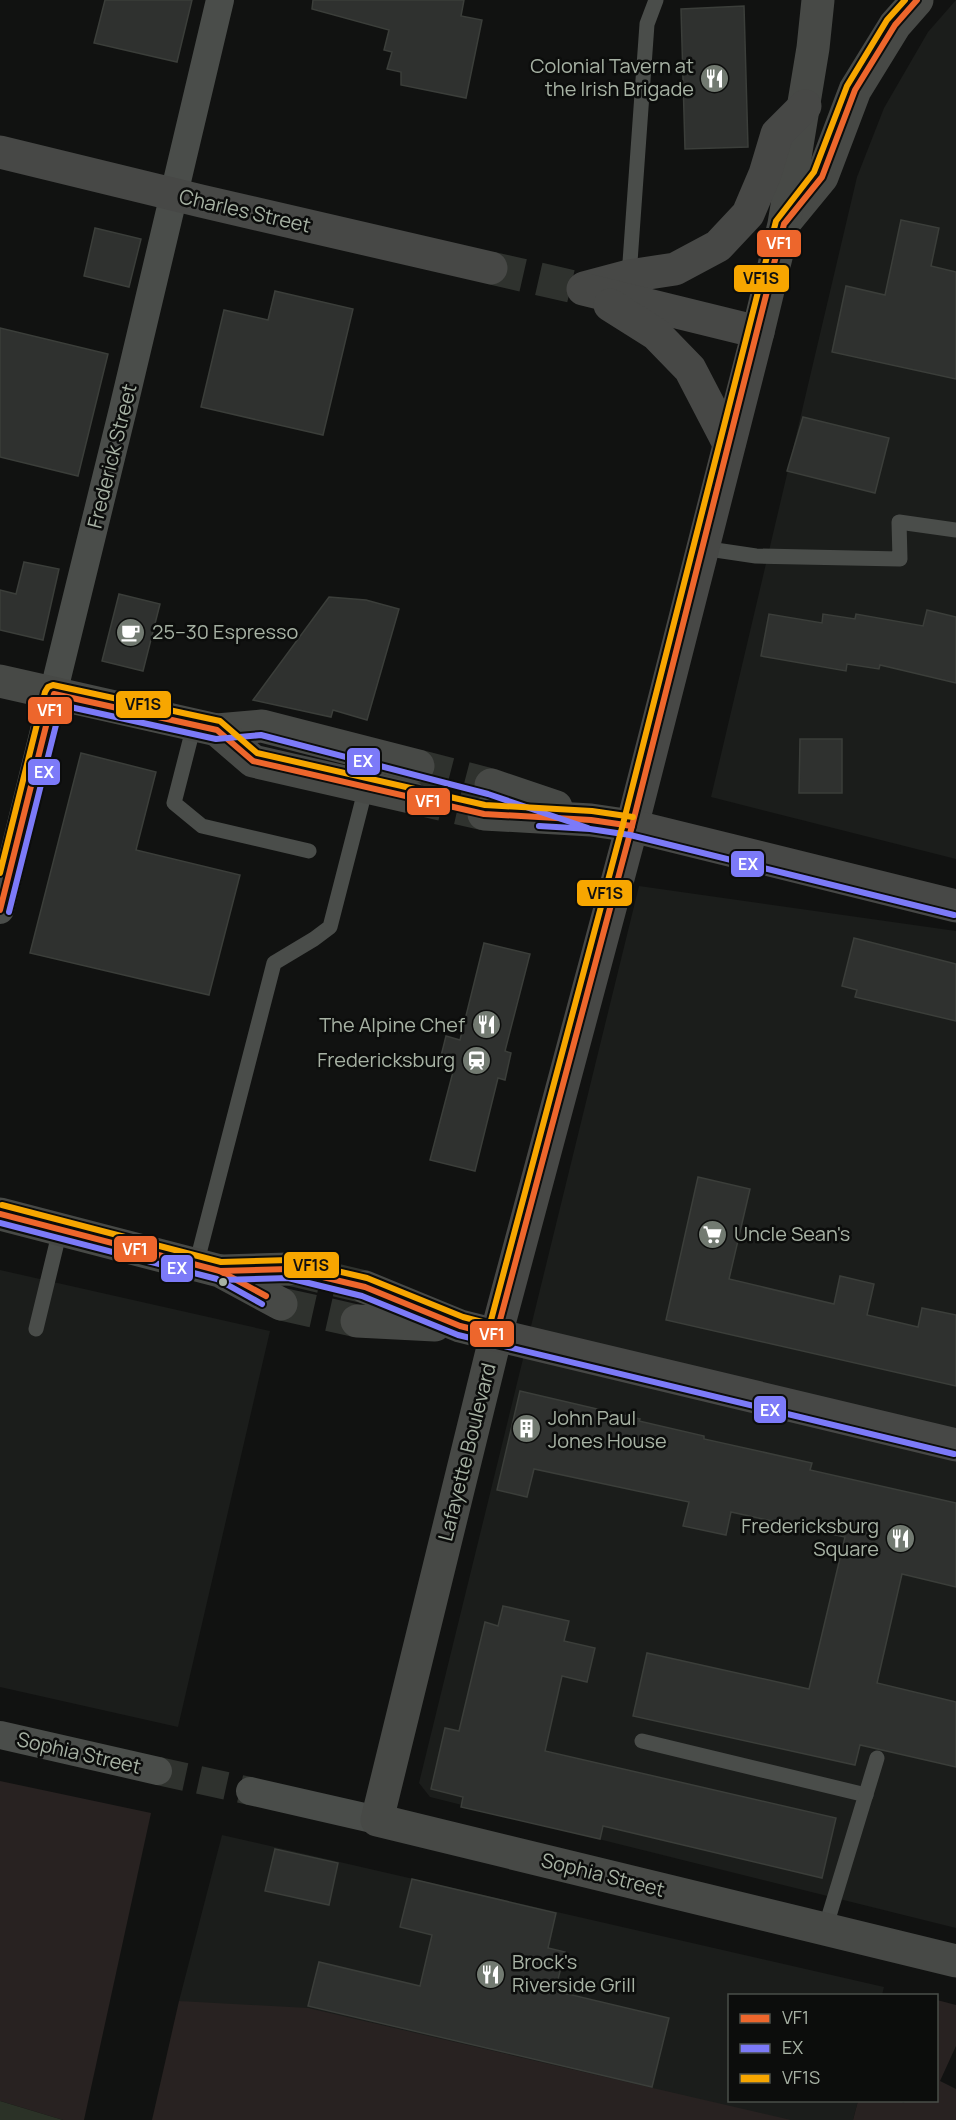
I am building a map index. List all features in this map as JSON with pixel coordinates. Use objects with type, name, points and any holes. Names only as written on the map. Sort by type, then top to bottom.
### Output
[{"type":"main road","name":"Lafayette Boulevard","points":[[377,1820],[496,1335],[632,826],[758,332],[784,224],[819,0]]},
{"type":"main road","points":[[784,224],[822,177],[855,90],[895,25],[916,0]]},
{"type":"main road","points":[[583,289],[629,276],[675,269],[718,246],[748,214],[765,174],[777,134],[804,106]]},
{"type":"main road","name":"Charles Street","points":[[0,152],[491,268]]},
{"type":"main road","points":[[583,289],[758,332]]},
{"type":"main road","points":[[583,289],[656,334],[690,369],[729,444]]},
{"type":"main road","points":[[0,681],[205,728],[262,726],[414,782],[366,787],[253,761],[205,728]]},
{"type":"main road","points":[[488,800],[632,826],[956,906]]},
{"type":"main road","points":[[0,1214],[208,1268],[281,1304]]},
{"type":"main road","points":[[208,1268],[289,1269]]},
{"type":"main road","points":[[365,1287],[460,1326],[956,1445]]},
{"type":"main road","points":[[357,1321],[460,1326]]},
{"type":"main road","name":"Sophia Street","points":[[377,1820],[956,1961]]},
{"type":"street","name":"Frederick Street","points":[[0,910],[220,0]]},
{"type":"street","name":"Sophia Street","points":[[0,1735],[158,1771]]},
{"type":"street","name":"Sophia Street","points":[[250,1791],[377,1820]]},
{"type":"lane","points":[[629,276],[647,24],[656,0]]},
{"type":"lane","points":[[702,548],[756,556],[900,559],[899,522],[956,530]]},
{"type":"lane","points":[[205,728],[174,803],[202,826],[309,851]]},
{"type":"lane","points":[[208,1268],[274,963],[330,927],[366,787]]},
{"type":"lane","points":[[36,1329],[60,1230]]},
{"type":"lane","points":[[642,1741],[866,1795]]},
{"type":"lane","points":[[825,1929],[877,1758]]},
{"type":"shaded area","points":[[956,0],[956,859],[711,797],[857,177],[884,108],[928,32]]},
{"type":"shaded area","points":[[639,886],[956,931],[956,1928],[430,1797],[419,1783]]},
{"type":"shaded area","points":[[0,1270],[270,1331],[178,1727],[0,1687]]},
{"type":"shaded area","points":[[0,1781],[151,1813],[84,2120],[63,2120],[0,2101]]},
{"type":"shaded area","points":[[222,1835],[884,1987],[882,1994],[728,1994],[728,2102],[858,2102],[853,2120],[780,2120],[179,2001]]},
{"type":"shaded area","points":[[938,2000],[956,2005],[956,2046],[940,2081],[956,2089],[956,2120],[853,2120],[858,2102],[938,2102]]},
{"type":"shaded area","points":[[179,2001],[308,2008],[791,2120],[152,2120]]},
{"type":"shaded area","points":[[0,2101],[63,2120],[0,2120]]},
{"type":"building","points":[[105,0],[192,0],[177,62],[94,43]]},
{"type":"building","points":[[313,0],[464,0],[461,16],[482,20],[466,98],[401,85],[401,72],[387,69],[392,52],[384,50],[389,30],[312,9]]},
{"type":"building","name":"Colonial Tavern at the Irish Brigade","points":[[744,6],[748,147],[685,149],[681,9]]},
{"type":"building","points":[[901,220],[939,228],[931,266],[956,272],[956,379],[832,352],[846,286],[885,295]]},
{"type":"building","points":[[95,228],[141,239],[129,287],[84,276]]},
{"type":"building","points":[[275,291],[353,309],[323,435],[201,407],[224,310],[268,320]]},
{"type":"building","points":[[0,328],[108,354],[78,476],[0,457]]},
{"type":"building","points":[[803,417],[889,438],[875,493],[787,471]]},
{"type":"building","points":[[24,562],[59,569],[43,640],[0,630],[0,590],[16,594]]},
{"type":"building","name":"25–30 Espresso","points":[[119,594],[160,604],[143,671],[102,661]]},
{"type":"building","points":[[329,597],[366,600],[399,609],[367,720],[333,710],[331,717],[253,700]]},
{"type":"building","points":[[927,610],[956,617],[956,683],[880,665],[879,669],[847,664],[846,671],[761,656],[769,614],[822,623],[823,614],[855,619],[856,614],[923,626]]},
{"type":"building","points":[[800,739],[842,739],[842,793],[799,793]]},
{"type":"building","points":[[81,753],[156,772],[136,850],[240,875],[209,995],[30,953]]},
{"type":"building","points":[[854,938],[956,964],[956,1021],[855,997],[857,990],[842,986]]},
{"type":"building","points":[[484,943],[530,954],[505,1051],[511,1053],[505,1080],[498,1078],[475,1171],[430,1160],[454,1068],[439,1064],[446,1036],[460,1040]]},
{"type":"building","points":[[698,1177],[750,1189],[729,1279],[834,1304],[840,1276],[874,1284],[867,1315],[918,1327],[922,1308],[956,1315],[956,1386],[666,1320]]},
{"type":"building","points":[[520,1391],[640,1419],[639,1421],[704,1436],[704,1439],[812,1463],[810,1470],[956,1503],[956,1587],[902,1574],[877,1683],[956,1702],[956,1767],[860,1745],[855,1765],[633,1716],[647,1653],[809,1689],[845,1537],[731,1512],[726,1535],[683,1526],[689,1502],[534,1469],[527,1497],[497,1490]]},
{"type":"building","points":[[503,1606],[569,1621],[564,1641],[595,1648],[587,1682],[562,1676],[545,1751],[836,1818],[822,1878],[603,1826],[600,1839],[461,1807],[463,1797],[431,1789],[445,1728],[459,1731],[485,1622],[498,1626]]},
{"type":"building","points":[[275,1849],[338,1863],[329,1905],[265,1891]]},
{"type":"building","name":"Brock's Riverside Grill","points":[[412,1879],[556,1913],[548,1948],[565,1952],[555,1991],[669,2018],[652,2087],[308,2006],[319,1962],[420,1986],[432,1935],[400,1927]]},
{"type":"tunnel","points":[[491,268],[583,289]]},
{"type":"tunnel","points":[[418,766],[491,785]]},
{"type":"tunnel","points":[[410,797],[484,814]]},
{"type":"tunnel","points":[[289,1269],[365,1287]]},
{"type":"tunnel","points":[[281,1304],[357,1321]]},
{"type":"tunnel","points":[[158,1771],[250,1791]]},
{"type":"transit line","name":"VF1S","points":[[2,1205],[221,1262],[290,1260],[367,1278],[463,1317],[490,1324],[623,824],[776,221],[814,172],[847,86],[887,20],[905,0]]},
{"type":"transit line","name":"VF1","points":[[220,1271],[289,1269],[365,1287],[460,1326],[496,1335],[632,826],[784,224],[822,177],[855,90],[895,25],[917,0]]},
{"type":"transit line","name":"VF1S","points":[[0,873],[45,692],[53,685],[220,721],[257,753],[485,805],[592,811],[633,817]]},
{"type":"transit line","name":"VF1","points":[[0,910],[54,694],[217,730],[253,761],[484,814],[591,820],[632,826]]},
{"type":"transit line","name":"EX","points":[[9,912],[61,705],[216,739],[261,735],[488,794],[588,828]]},
{"type":"transit line","name":"EX","points":[[539,826],[590,829],[630,835],[954,915]]},
{"type":"transit line","name":"VF1","points":[[0,1214],[220,1271],[266,1296]]},
{"type":"transit line","name":"EX","points":[[0,1223],[217,1279],[262,1304]]},
{"type":"transit line","name":"EX","points":[[220,1280],[288,1278],[362,1296],[458,1335],[954,1454]]},
{"type":"place","name":"Colonial Tavern at the Irish Brigade","points":[[715,78]]},
{"type":"place","name":"25–30 Espresso","points":[[131,632]]},
{"type":"place","name":"The Alpine Chef","points":[[486,1025]]},
{"type":"place","name":"Fredericksburg","points":[[476,1060]]},
{"type":"place","name":"Uncle Sean's","points":[[713,1234]]},
{"type":"place","name":"John Paul Jones House","points":[[527,1429]]},
{"type":"place","name":"Fredericksburg Square","points":[[900,1538]]},
{"type":"place","name":"Brock's Riverside Grill","points":[[491,1974]]}]
